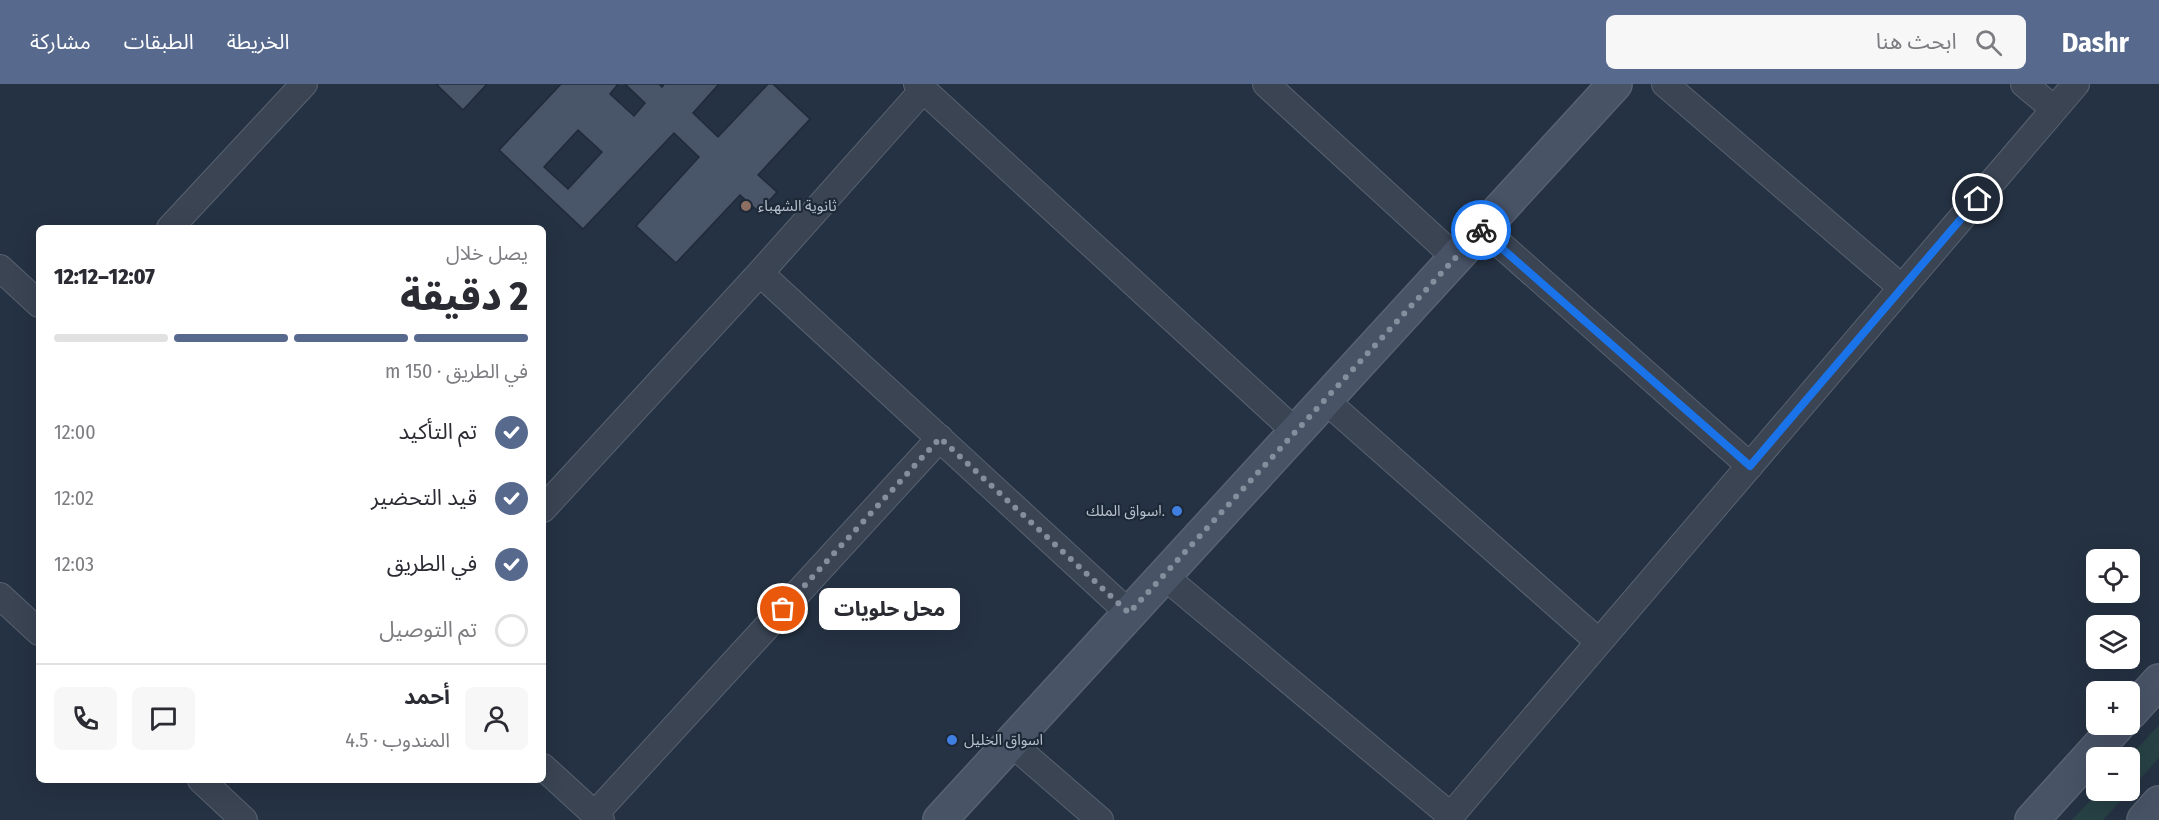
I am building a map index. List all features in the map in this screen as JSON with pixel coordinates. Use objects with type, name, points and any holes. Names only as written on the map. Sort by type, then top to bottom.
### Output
[{"type":"street","points":[[173,225],[304,84]]},
{"type":"street","points":[[1266,84],[1455,258]]},
{"type":"street","points":[[940,820],[1615,84]]},
{"type":"street","points":[[1665,84],[1902,288]]},
{"type":"street","points":[[2024,84],[2054,109]]},
{"type":"street","points":[[1164,576],[1449,818],[2076,84]]},
{"type":"street","points":[[546,505],[760,273],[920,87],[1296,432]]},
{"type":"street","points":[[1482,229],[1750,466]]},
{"type":"street","points":[[0,268],[36,301]]},
{"type":"street","points":[[760,273],[1129,613]]},
{"type":"street","points":[[1325,400],[1599,642]]},
{"type":"street","points":[[546,769],[598,817],[940,438]]},
{"type":"street","points":[[0,596],[36,629]]},
{"type":"street","points":[[2140,702],[2159,681]]},
{"type":"street","points":[[2032,820],[2109,735]]},
{"type":"street","points":[[1011,743],[1100,820]]},
{"type":"street","points":[[204,783],[244,820]]},
{"type":"street","points":[[2144,820],[2159,803]]},
{"type":"green space","points":[[2159,725],[2159,758],[2140,779],[2140,747]]},
{"type":"green space","points":[[2090,801],[2120,801],[2103,820],[2072,820]]},
{"type":"building","points":[[436,84],[487,84],[463,110]]},
{"type":"building","points":[[561,84],[618,84],[610,94],[634,116],[645,103],[625,84],[659,84],[662,87],[664,84],[719,84],[693,113],[718,137],[768,84],[773,84],[810,119],[758,175],[777,192],[759,212],[740,195],[676,263],[636,226],[699,157],[674,133],[583,229],[499,150]],"holes":[[[578,130],[602,152],[568,189],[544,167]]]},
{"type":"way so far","points":[[783,609],[940,438],[1129,613],[1481,230]]},
{"type":"place","name":"ثانوية الشهباء","points":[[746,206]]},
{"type":"place","name":"اسواق الملك.","points":[[1177,511]]},
{"type":"place","name":"محل حلويات","points":[[783,609]]},
{"type":"place","name":"اسواق الخليل","points":[[952,740]]},
{"type":"route","points":[[1481,230],[1750,466],[1978,199]]}]
